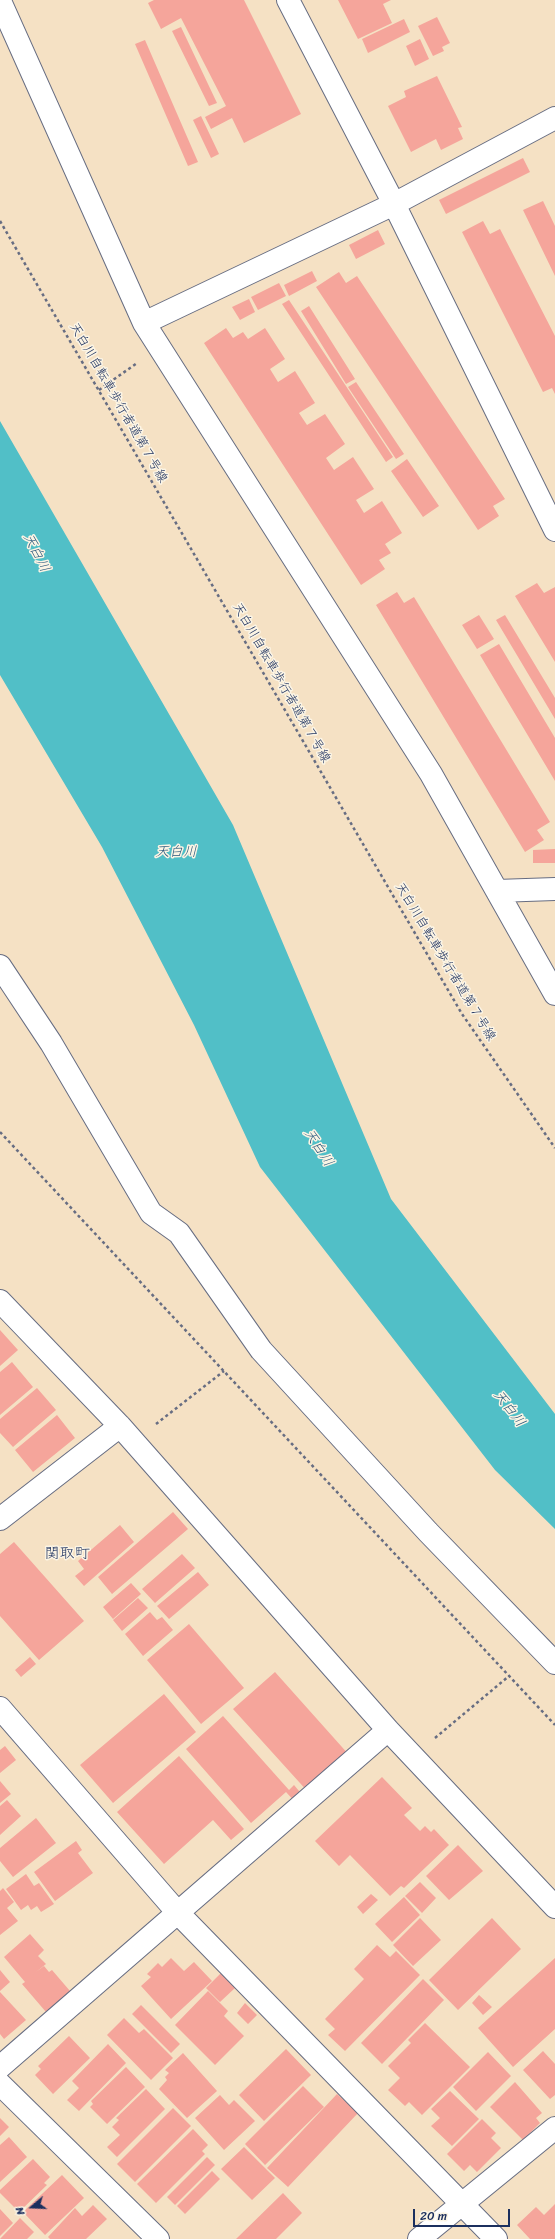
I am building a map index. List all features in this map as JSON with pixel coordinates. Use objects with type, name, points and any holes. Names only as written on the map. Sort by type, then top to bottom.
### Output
[{"type":"street","points":[[288,0],[394,204],[555,530]]},
{"type":"street","points":[[0,1],[144,323],[431,774],[555,994]]},
{"type":"street","points":[[144,323],[394,204],[555,118]]},
{"type":"street","points":[[497,891],[555,889]]},
{"type":"street","points":[[0,966],[51,1044],[151,1213],[179,1232],[261,1350],[428,1532],[555,1663]]},
{"type":"street","points":[[0,1301],[120,1426],[388,1730],[555,1907]]},
{"type":"street","points":[[0,1518],[120,1426]]},
{"type":"street","points":[[0,1708],[178,1913],[496,2239]]},
{"type":"street","points":[[0,2067],[388,1730]]},
{"type":"street","points":[[0,2084],[158,2239]]},
{"type":"street","points":[[419,2239],[555,2128]]},
{"type":"path","name":"天白川自転車歩行者道第７号線","points":[[0,221],[462,1014],[555,1148]]},
{"type":"path","points":[[99,390],[139,362],[136,356]]},
{"type":"path","points":[[0,1132],[555,1725]]},
{"type":"path","points":[[120,1426],[147,1431],[224,1371]]},
{"type":"path","points":[[434,1739],[509,1676]]},
{"type":"water","name":"天白川","points":[[0,421],[233,825],[391,1199],[555,1414],[555,1529],[495,1470],[260,1167],[194,1025],[102,847],[0,675]]},
{"type":"building","points":[[154,0],[244,0],[301,114],[244,143],[232,118],[211,129],[205,117],[226,106],[181,18],[161,29],[148,3]]},
{"type":"building","points":[[338,0],[391,0],[383,4],[392,23],[358,39]]},
{"type":"building","points":[[437,17],[450,43],[442,47],[444,51],[433,56],[418,26]]},
{"type":"building","points":[[404,19],[410,32],[368,53],[362,39]]},
{"type":"building","points":[[181,27],[217,103],[209,106],[172,31]]},
{"type":"building","points":[[420,39],[429,59],[415,66],[406,46]]},
{"type":"building","points":[[145,40],[198,162],[188,166],[135,44]]},
{"type":"building","points":[[437,76],[462,127],[458,128],[463,139],[441,150],[436,139],[411,152],[388,106],[406,97],[404,91]]},
{"type":"building","points":[[201,116],[219,154],[211,158],[193,120]]},
{"type":"building","points":[[523,158],[530,172],[446,214],[439,200]]},
{"type":"building","points":[[543,201],[555,226],[555,276],[523,210]]},
{"type":"building","points":[[483,221],[490,234],[500,229],[555,336],[555,394],[552,388],[543,392],[462,232]]},
{"type":"building","points":[[378,230],[385,244],[356,259],[349,245]]},
{"type":"building","points":[[312,271],[317,281],[289,296],[284,285]]},
{"type":"building","points":[[339,272],[346,283],[357,276],[505,499],[493,506],[499,516],[478,530],[316,287]]},
{"type":"building","points":[[279,283],[286,296],[258,310],[251,297]]},
{"type":"building","points":[[249,299],[255,312],[240,320],[232,307]]},
{"type":"building","points":[[289,300],[393,457],[386,462],[282,304]]},
{"type":"building","points":[[309,306],[355,379],[346,384],[301,311]]},
{"type":"building","points":[[226,328],[233,338],[243,332],[248,339],[265,328],[285,359],[270,369],[278,382],[295,371],[315,403],[299,413],[307,425],[325,414],[345,444],[326,458],[334,470],[353,457],[374,489],[356,500],[364,513],[382,501],[402,533],[385,544],[391,553],[379,560],[385,569],[361,585],[204,343]]},
{"type":"building","points":[[356,382],[404,454],[396,459],[348,387]]},
{"type":"building","points":[[407,459],[439,506],[423,517],[391,471]]},
{"type":"building","points":[[537,583],[544,593],[555,587],[555,662],[515,596]]},
{"type":"building","points":[[397,592],[404,603],[414,597],[550,822],[537,830],[544,840],[525,852],[376,605]]},
{"type":"building","points":[[479,615],[494,639],[477,649],[462,625]]},
{"type":"building","points":[[505,615],[555,698],[555,719],[496,620]]},
{"type":"building","points":[[499,644],[555,738],[555,781],[480,655]]},
{"type":"building","points":[[555,849],[555,863],[533,863],[533,850]]},
{"type":"building","points":[[0,1330],[18,1350],[0,1366]]},
{"type":"building","points":[[12,1362],[33,1387],[0,1415],[0,1372]]},
{"type":"building","points":[[37,1388],[56,1410],[13,1447],[0,1433],[0,1419]]},
{"type":"building","points":[[57,1415],[75,1438],[33,1472],[15,1450]]},
{"type":"building","points":[[173,1512],[188,1529],[112,1594],[98,1577]]},
{"type":"building","points":[[120,1525],[134,1542],[84,1586],[75,1576],[84,1569],[78,1561]]},
{"type":"building","points":[[14,1542],[84,1621],[39,1660],[0,1616],[0,1554]]},
{"type":"building","points":[[182,1554],[195,1568],[155,1603],[142,1589]]},
{"type":"building","points":[[198,1572],[209,1585],[169,1619],[157,1606]]},
{"type":"building","points":[[131,1583],[141,1594],[113,1619],[103,1607]]},
{"type":"building","points":[[138,1598],[148,1608],[122,1631],[113,1620]]},
{"type":"building","points":[[150,1612],[157,1620],[162,1617],[173,1630],[143,1656],[125,1634]]},
{"type":"building","points":[[189,1624],[244,1688],[201,1724],[147,1660]]},
{"type":"building","points":[[30,1657],[36,1664],[21,1677],[15,1670]]},
{"type":"building","points":[[275,1672],[350,1756],[309,1793],[233,1709]]},
{"type":"building","points":[[164,1694],[196,1732],[113,1803],[80,1765]]},
{"type":"building","points":[[223,1716],[289,1790],[294,1785],[304,1797],[297,1804],[286,1792],[251,1823],[186,1749]]},
{"type":"building","points":[[5,1746],[16,1760],[0,1773],[0,1750]]},
{"type":"building","points":[[179,1756],[244,1829],[231,1840],[213,1820],[164,1864],[117,1812]]},
{"type":"building","points":[[382,1777],[412,1808],[404,1815],[420,1831],[425,1826],[431,1832],[434,1829],[449,1845],[404,1888],[401,1886],[390,1896],[350,1855],[339,1866],[315,1841]]},
{"type":"building","points":[[0,1781],[11,1794],[0,1803]]},
{"type":"building","points":[[7,1800],[21,1816],[0,1835],[0,1806]]},
{"type":"building","points":[[36,1818],[56,1843],[13,1877],[0,1861],[0,1848]]},
{"type":"building","points":[[76,1841],[82,1850],[78,1853],[93,1873],[55,1901],[34,1872]]},
{"type":"building","points":[[458,1845],[483,1871],[449,1900],[426,1876]]},
{"type":"building","points":[[26,1874],[34,1886],[39,1883],[54,1904],[41,1912],[37,1906],[31,1910],[28,1905],[21,1910],[6,1889]]},
{"type":"building","points":[[420,1882],[436,1898],[422,1913],[405,1896]]},
{"type":"building","points":[[3,1888],[14,1902],[7,1908],[18,1921],[0,1935],[0,1891]]},
{"type":"building","points":[[371,1894],[378,1900],[363,1914],[357,1907]]},
{"type":"building","points":[[404,1897],[420,1915],[392,1942],[375,1924]]},
{"type":"building","points":[[420,1918],[441,1940],[413,1966],[393,1945]]},
{"type":"building","points":[[492,1918],[521,1949],[458,2010],[429,1980]]},
{"type":"building","points":[[30,1934],[44,1950],[38,1956],[46,1964],[36,1972],[44,1966],[49,1972],[52,1970],[70,1991],[46,2012],[22,1984],[25,1982],[4,1957]]},
{"type":"building","points":[[377,1945],[390,1957],[396,1951],[420,1975],[345,2051],[328,2035],[335,2029],[325,2019],[364,1979],[354,1969]]},
{"type":"building","points":[[171,1958],[184,1971],[194,1962],[212,1981],[171,2019],[141,1986],[151,1977],[147,1974],[158,1963],[162,1967]]},
{"type":"building","points":[[555,1958],[555,2029],[513,2067],[478,2028]]},
{"type":"building","points":[[0,1970],[10,1982],[0,1991]]},
{"type":"building","points":[[221,1973],[235,1988],[220,2002],[206,1988]]},
{"type":"building","points":[[423,1979],[444,2000],[382,2064],[361,2043]]},
{"type":"building","points":[[208,1991],[228,2011],[224,2016],[244,2036],[215,2065],[175,2025]]},
{"type":"building","points":[[0,1992],[26,2020],[4,2039],[0,2034]]},
{"type":"building","points":[[479,1995],[492,2007],[483,2015],[472,2003]]},
{"type":"building","points":[[245,2003],[257,2015],[248,2024],[237,2013]]},
{"type":"building","points":[[141,2005],[180,2044],[171,2053],[132,2014]]},
{"type":"building","points":[[124,2018],[139,2033],[144,2029],[173,2058],[151,2080],[107,2035]]},
{"type":"building","points":[[425,2023],[470,2067],[422,2115],[409,2102],[405,2106],[388,2090],[400,2078],[388,2066],[411,2043],[408,2040]]},
{"type":"building","points":[[69,2036],[90,2058],[53,2094],[35,2075],[41,2069],[38,2066]]},
{"type":"building","points":[[108,2044],[126,2063],[79,2111],[67,2100],[79,2088],[72,2081]]},
{"type":"building","points":[[286,2049],[311,2075],[264,2121],[239,2095]]},
{"type":"building","points":[[543,2051],[555,2064],[555,2095],[550,2099],[523,2070]]},
{"type":"building","points":[[488,2052],[511,2076],[476,2111],[453,2087]]},
{"type":"building","points":[[183,2053],[217,2091],[187,2118],[159,2089],[167,2080],[165,2077],[169,2073],[165,2070]]},
{"type":"building","points":[[126,2067],[145,2087],[107,2124],[90,2107],[93,2104],[91,2101]]},
{"type":"building","points":[[515,2082],[542,2113],[536,2118],[540,2123],[523,2140],[490,2107]]},
{"type":"building","points":[[303,2086],[324,2107],[265,2165],[245,2144]]},
{"type":"building","points":[[146,2089],[165,2109],[117,2157],[107,2147],[120,2135],[112,2127],[119,2120],[116,2118]]},
{"type":"building","points":[[450,2091],[479,2119],[452,2146],[431,2126],[440,2118],[431,2109]]},
{"type":"building","points":[[337,2094],[358,2113],[288,2187],[267,2168]]},
{"type":"building","points":[[220,2095],[229,2105],[234,2100],[255,2121],[224,2150],[195,2118]]},
{"type":"building","points":[[173,2108],[191,2126],[135,2182],[117,2164]]},
{"type":"building","points":[[0,2118],[9,2127],[0,2136]]},
{"type":"building","points":[[482,2119],[496,2133],[491,2138],[501,2148],[477,2172],[470,2165],[464,2171],[447,2154]]},
{"type":"building","points":[[193,2129],[208,2145],[202,2151],[205,2154],[156,2203],[137,2184]]},
{"type":"building","points":[[9,2137],[27,2157],[0,2182],[0,2145]]},
{"type":"building","points":[[244,2147],[275,2178],[252,2200],[221,2169]]},
{"type":"building","points":[[207,2157],[215,2165],[175,2205],[167,2197]]},
{"type":"building","points":[[33,2159],[50,2177],[44,2183],[47,2185],[19,2212],[0,2193],[0,2190]]},
{"type":"building","points":[[212,2171],[220,2179],[185,2214],[177,2206]]},
{"type":"building","points":[[62,2175],[84,2198],[45,2235],[23,2212]]},
{"type":"building","points":[[283,2193],[302,2213],[276,2239],[236,2239]]},
{"type":"building","points":[[555,2204],[555,2239],[530,2239],[517,2225],[536,2207],[544,2215]]},
{"type":"building","points":[[93,2205],[107,2219],[86,2239],[50,2239],[48,2237],[75,2208],[82,2216]]},
{"type":"building","points":[[0,2209],[13,2223],[0,2236]]},
{"type":"building","points":[[20,2218],[34,2232],[27,2239],[0,2239]]},
{"type":"district","name":"関取町","points":[[67,1554]]}]
